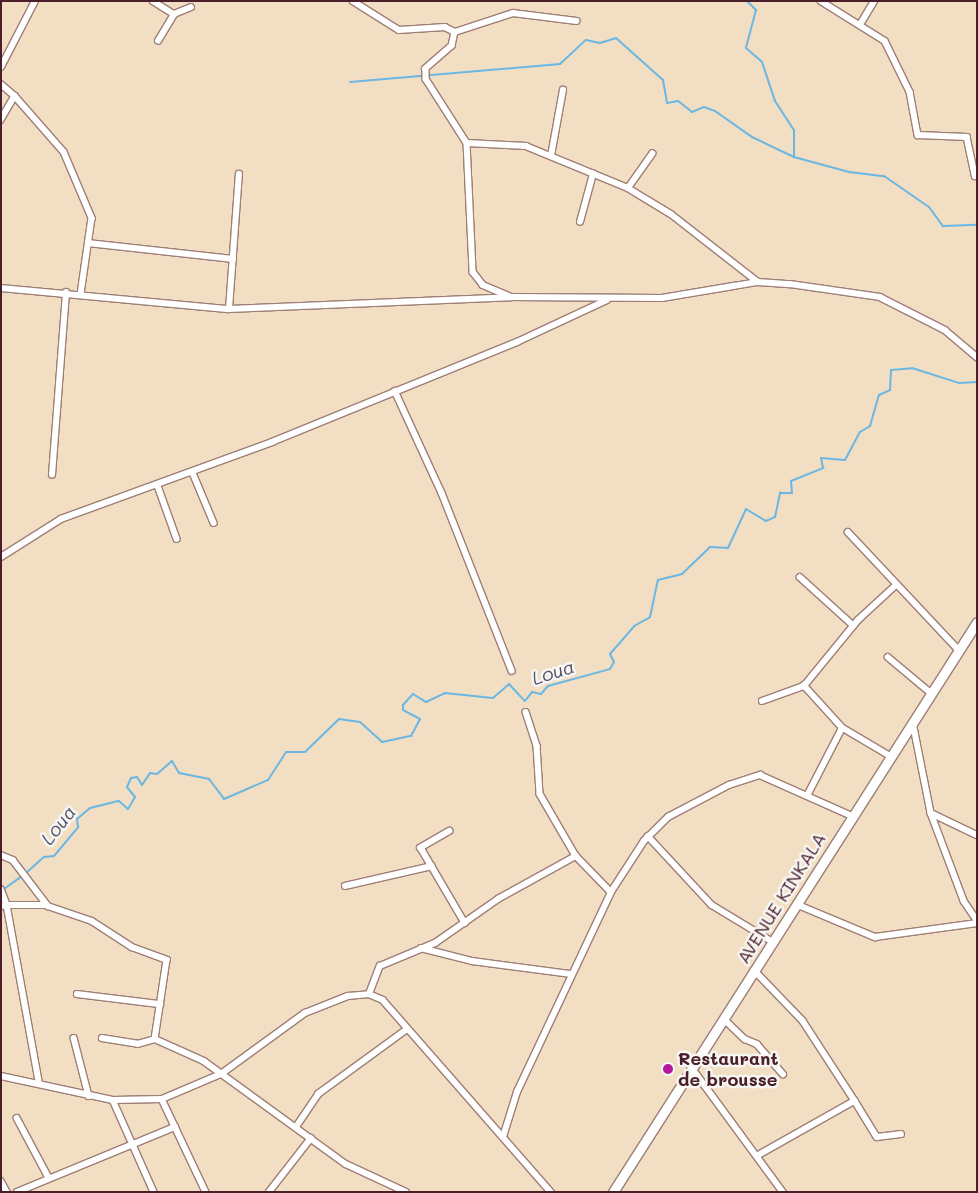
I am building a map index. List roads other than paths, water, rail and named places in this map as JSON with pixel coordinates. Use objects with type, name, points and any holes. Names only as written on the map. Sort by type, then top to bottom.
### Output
[{"type":"main road","name":"AVENUE KINKALA","points":[[613,1192],[977,622]]},
{"type":"street","points":[[1,67],[35,1]]},
{"type":"street","points":[[153,1],[174,14]]},
{"type":"street","points":[[353,1],[399,30],[445,27],[455,32],[513,13],[577,21]]},
{"type":"street","points":[[821,1],[861,24],[889,46],[910,92],[918,135],[967,137],[975,176]]},
{"type":"street","points":[[861,24],[874,1]]},
{"type":"street","points":[[158,41],[174,14],[191,6]]},
{"type":"street","points":[[455,32],[452,46],[426,69],[426,79],[467,143],[470,260],[477,279],[511,297]]},
{"type":"street","points":[[1,84],[15,96],[64,152],[92,218],[81,294]]},
{"type":"street","points":[[551,156],[563,90]]},
{"type":"street","points":[[1,120],[15,96]]},
{"type":"street","points":[[467,143],[526,146],[628,188],[671,214],[758,282]]},
{"type":"street","points":[[628,188],[652,154]]},
{"type":"street","points":[[229,310],[239,174]]},
{"type":"street","points":[[580,222],[593,174]]},
{"type":"street","points":[[88,243],[233,258]]},
{"type":"street","points":[[1,288],[81,294],[229,310],[511,297],[662,298],[758,282],[857,290],[880,297],[945,330],[977,357]]},
{"type":"street","points":[[52,475],[66,293]]},
{"type":"street","points":[[1,557],[61,519],[193,473],[395,391],[610,298]]},
{"type":"street","points":[[395,391],[442,493],[512,671]]},
{"type":"street","points":[[193,473],[214,523]]},
{"type":"street","points":[[158,486],[176,539]]},
{"type":"street","points":[[848,532],[959,650]]},
{"type":"street","points":[[800,577],[853,625]]},
{"type":"street","points":[[762,701],[804,686],[853,625],[896,585]]},
{"type":"street","points":[[888,657],[931,693]]},
{"type":"street","points":[[804,686],[842,728],[890,757]]},
{"type":"street","points":[[526,712],[537,746],[540,794],[576,856],[611,892]]},
{"type":"street","points":[[796,904],[875,937],[977,922],[964,901],[931,813],[913,720]]},
{"type":"street","points":[[808,794],[842,728]]},
{"type":"street","points":[[502,1137],[517,1092],[571,974],[611,892],[648,836],[685,806],[754,775],[808,794],[852,816]]},
{"type":"street","points":[[931,813],[977,835]]},
{"type":"street","points":[[450,831],[422,845],[465,923]]},
{"type":"street","points":[[648,836],[712,905],[773,942]]},
{"type":"street","points":[[1,855],[13,860],[19,871],[48,906]]},
{"type":"street","points":[[369,994],[380,966],[421,948],[576,856]]},
{"type":"street","points":[[345,886],[432,866]]},
{"type":"street","points":[[2,892],[39,1081]]},
{"type":"street","points":[[4,906],[48,906],[92,921],[132,947],[167,960],[155,1039]]},
{"type":"street","points":[[421,948],[472,961],[571,974]]},
{"type":"street","points":[[754,970],[803,1021],[877,1137],[901,1134]]},
{"type":"street","points":[[77,994],[160,1004]]},
{"type":"street","points":[[1,1076],[39,1081],[89,1096],[113,1100],[162,1099],[220,1074],[305,1013],[348,996],[369,994],[383,1000],[549,1191]]},
{"type":"street","points":[[724,1019],[745,1039],[757,1044],[783,1074]]},
{"type":"street","points":[[296,1127],[318,1094],[407,1029]]},
{"type":"street","points":[[74,1038],[89,1096]]},
{"type":"street","points":[[102,1038],[138,1044],[155,1039],[204,1061],[346,1164],[406,1192]]},
{"type":"street","points":[[692,1068],[759,1155],[783,1192]]},
{"type":"street","points":[[162,1099],[206,1192]]},
{"type":"street","points":[[113,1100],[154,1192]]},
{"type":"street","points":[[759,1155],[855,1101]]},
{"type":"street","points":[[17,1118],[48,1176]]},
{"type":"street","points":[[17,1192],[48,1176],[175,1127]]},
{"type":"street","points":[[269,1192],[311,1138]]},
{"type":"street","points":[[1,1180],[7,1192]]},
{"type":"street","points":[[539,1192],[549,1191]]},
{"type":"waterway","points":[[747,1],[756,10],[746,48],[762,62],[775,101],[794,130],[794,157],[849,172],[884,176],[929,207],[943,226],[977,225]]},
{"type":"waterway","points":[[350,82],[560,64],[586,40],[600,43],[616,38],[663,80],[667,103],[678,101],[692,112],[704,107],[715,111],[752,137],[794,157]]},
{"type":"waterway","name":"Loua","points":[[26,873],[44,857],[54,856],[78,827],[77,819],[90,808],[119,801],[128,809],[135,797],[127,787],[131,778],[137,777],[142,785],[150,773],[157,774],[172,761],[179,773],[209,779],[224,799],[268,780],[286,752],[305,752],[339,719],[360,722],[382,742],[411,736],[420,719],[403,710],[403,705],[413,694],[426,702],[445,693],[493,698],[509,684],[525,701],[532,692],[541,694],[548,686],[610,669],[614,662],[610,654],[634,626],[650,617],[658,580],[682,574],[710,547],[728,548],[746,509],[766,521],[775,517],[780,493],[792,493],[791,481],[823,468],[821,458],[845,460],[860,432],[870,426],[879,395],[890,390],[891,370],[912,368],[959,383],[977,382]]},
{"type":"waterway","name":"Loua","points":[[4,889],[22,876]]},
{"type":"place","name":"Restaurant de brousse","points":[[668,1069]]}]
